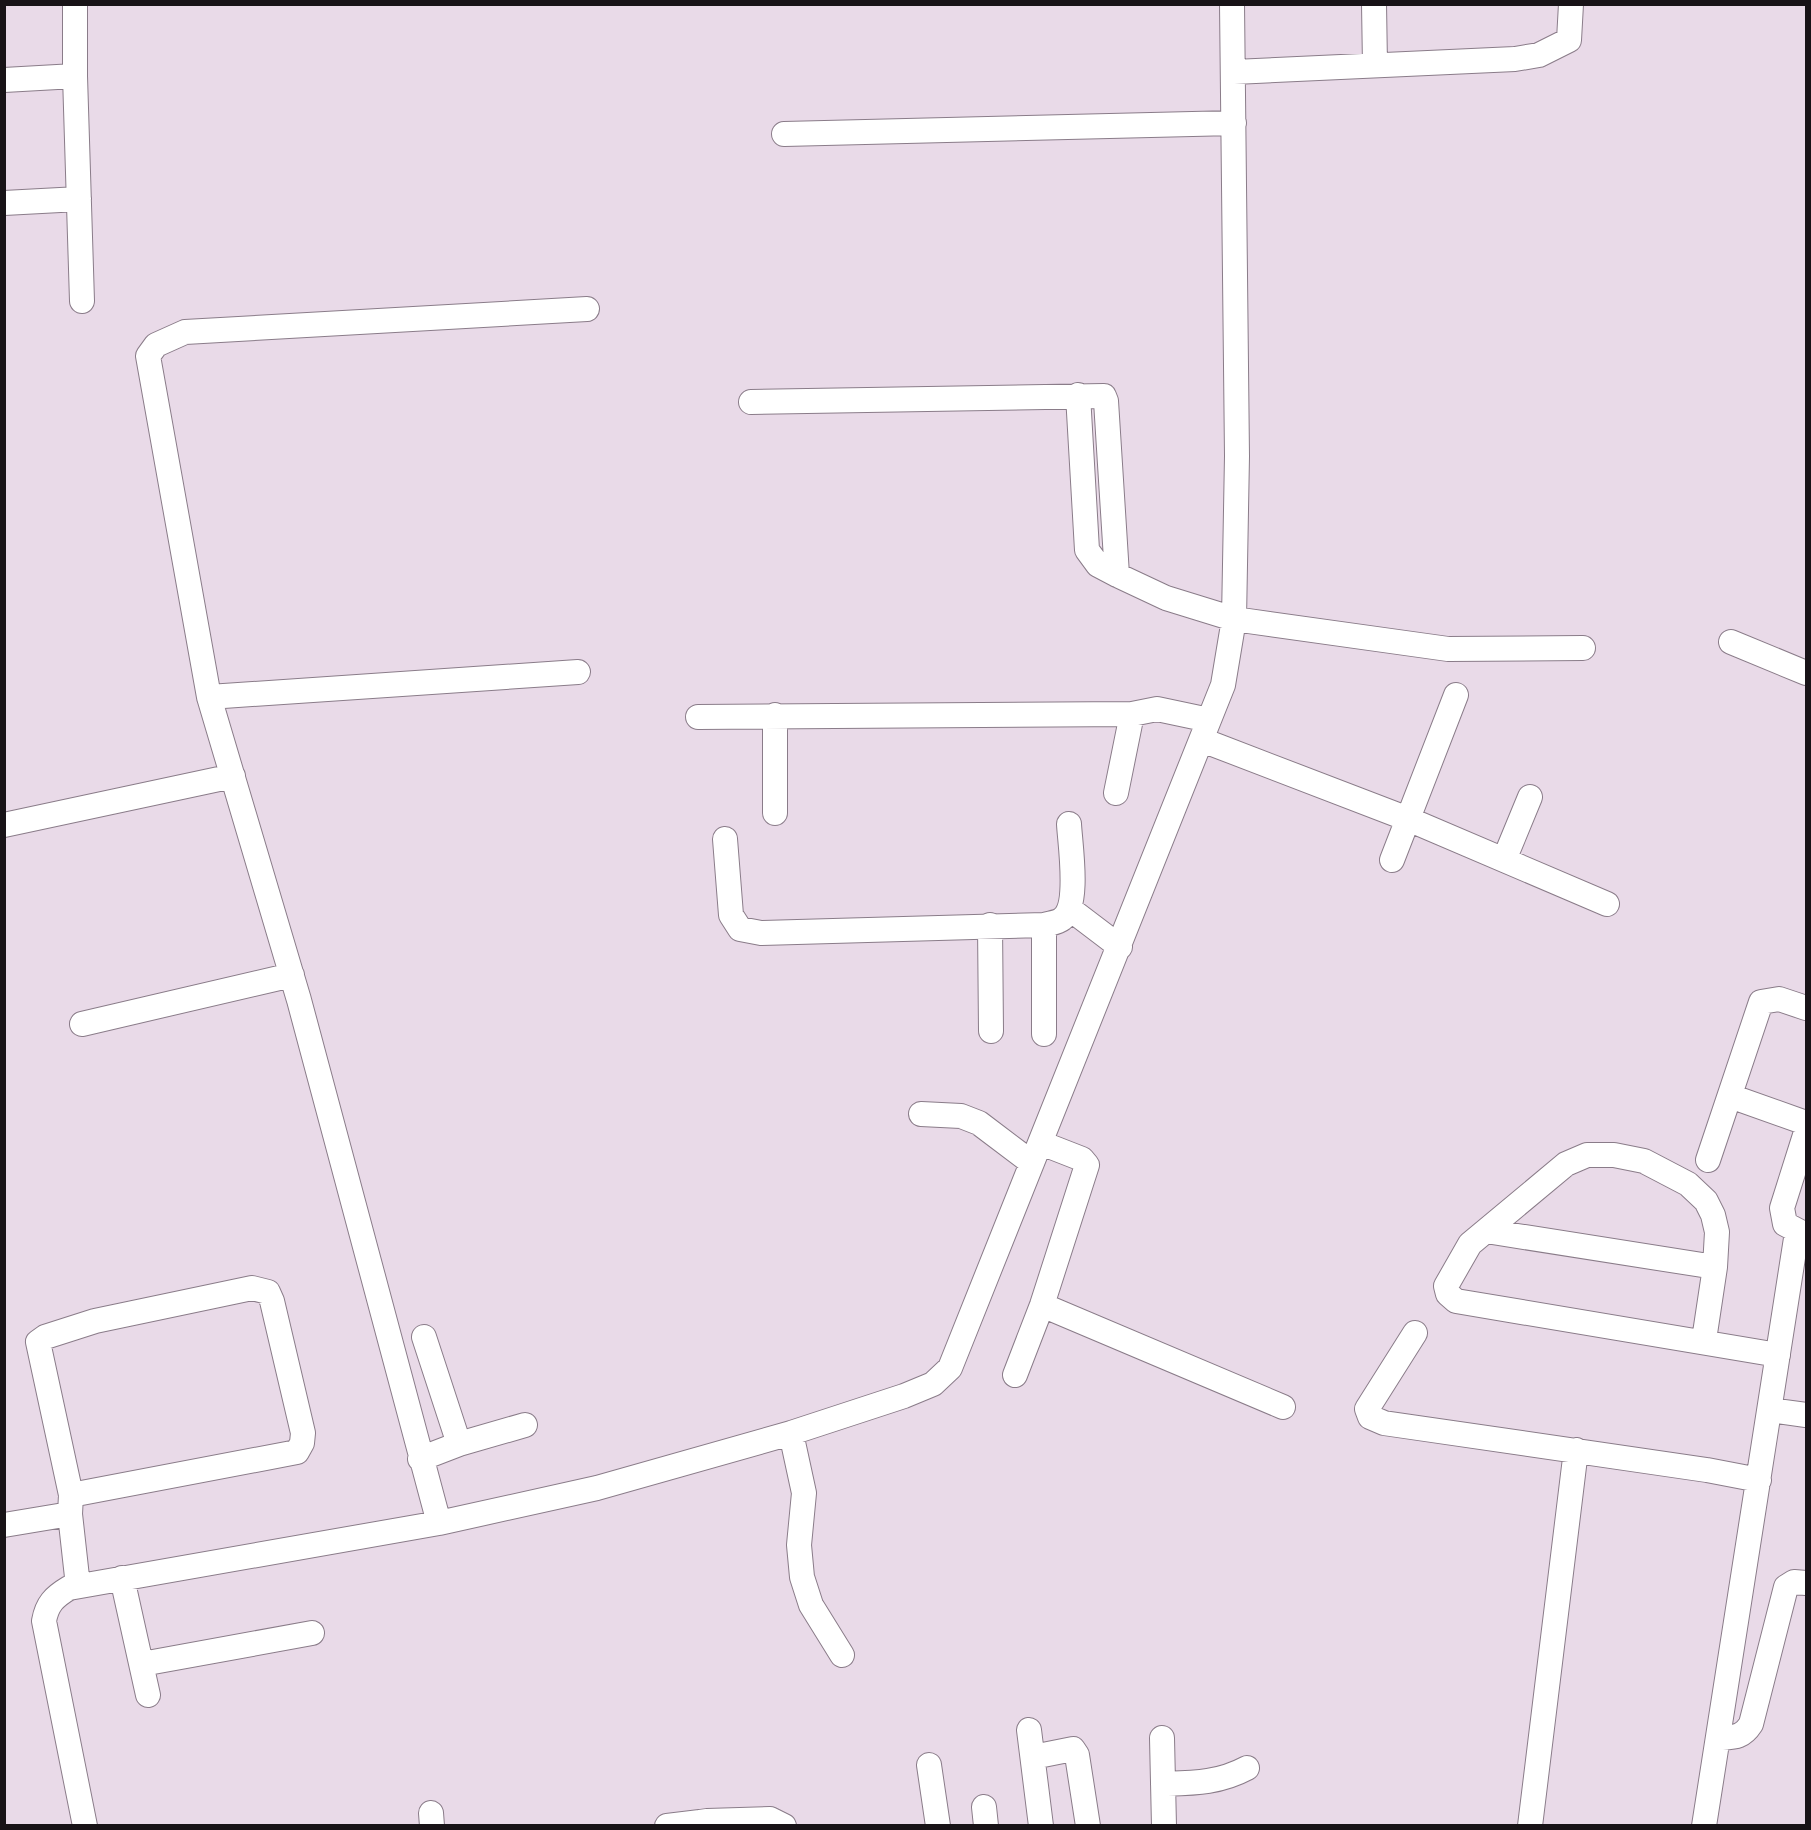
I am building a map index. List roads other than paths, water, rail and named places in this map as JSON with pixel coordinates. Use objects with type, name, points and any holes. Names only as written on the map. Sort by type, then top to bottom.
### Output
[{"type":"street","points":[[75,4],[82,301]]},
{"type":"street","points":[[85,1826],[44,1621],[46,1608],[54,1597],[78,1586],[439,1523],[597,1488],[791,1433],[933,1384],[950,1368],[1120,947],[1222,685],[1234,619],[1237,456],[1232,4]]},
{"type":"street","points":[[1374,4],[1375,65]]},
{"type":"street","points":[[1234,72],[1515,59],[1539,55],[1569,40],[1571,4]]},
{"type":"street","points":[[4,80],[75,76]]},
{"type":"street","points":[[784,134],[1234,123]]},
{"type":"street","points":[[4,203],[79,199]]},
{"type":"street","points":[[439,1523],[292,975],[209,697],[148,356],[156,345],[185,332],[587,309]]},
{"type":"street","points":[[751,402],[1078,395],[1087,550],[1098,565],[1117,575],[1167,598],[1234,619],[1448,649],[1583,648]]},
{"type":"street","points":[[1731,642],[1806,673]]},
{"type":"street","points":[[209,697],[578,672]]},
{"type":"street","points":[[1392,860],[1455,695]]},
{"type":"street","points":[[698,717],[1132,714],[1157,709],[1607,904]]},
{"type":"street","points":[[1116,793],[1132,714]]},
{"type":"street","points":[[775,715],[776,813]]},
{"type":"street","points":[[4,825],[232,776]]},
{"type":"street","points":[[1504,860],[1530,797]]},
{"type":"street","points":[[725,839],[731,915],[740,929],[761,933],[1044,925],[1062,920],[1070,909],[1072,866],[1069,824]]},
{"type":"street","points":[[1070,909],[1120,947]]},
{"type":"street","points":[[990,925],[991,1031]]},
{"type":"street","points":[[1044,925],[1044,1034]]},
{"type":"street","points":[[82,1024],[292,975]]},
{"type":"street","points":[[1708,1160],[1761,1002],[1779,999],[1806,1008]]},
{"type":"street","points":[[1730,1096],[1806,1123]]},
{"type":"street","points":[[921,1114],[961,1116],[980,1123],[1037,1153],[1082,1159],[1087,1165],[1042,1305],[1015,1375]]},
{"type":"street","points":[[1704,1826],[1778,1355],[1802,1234],[1785,1224],[1782,1208],[1806,1132]]},
{"type":"street","points":[[1704,1340],[1715,1267],[1717,1232],[1713,1215],[1706,1201],[1688,1184],[1644,1161],[1614,1155],[1587,1155],[1566,1164],[1470,1244],[1446,1286],[1448,1294],[1456,1301],[1704,1340],[1778,1355]]},
{"type":"street","points":[[1486,1231],[1715,1267]]},
{"type":"street","points":[[4,1525],[70,1504],[297,1452],[302,1443],[303,1433],[268,1292],[252,1288],[106,1319],[45,1337],[38,1342],[70,1504],[78,1586]]},
{"type":"street","points":[[1042,1305],[1283,1407]]},
{"type":"street","points":[[1415,1333],[1374,1395],[1367,1409],[1370,1417],[1384,1423],[1576,1450],[1759,1480]]},
{"type":"street","points":[[423,1337],[459,1444]]},
{"type":"street","points":[[1770,1410],[1806,1415]]},
{"type":"street","points":[[420,1459],[459,1444],[525,1425]]},
{"type":"street","points":[[791,1433],[804,1492],[799,1545],[802,1577],[811,1605],[842,1654]]},
{"type":"street","points":[[1530,1826],[1576,1450]]},
{"type":"street","points":[[122,1578],[148,1695]]},
{"type":"street","points":[[1718,1738],[1745,1734],[1751,1724],[1786,1587],[1794,1582],[1806,1583]]},
{"type":"street","points":[[142,1664],[312,1633]]},
{"type":"street","points":[[1029,1730],[1041,1826]]},
{"type":"street","points":[[1162,1738],[1164,1826]]},
{"type":"street","points":[[1033,1757],[1073,1749],[1077,1755],[1088,1826]]},
{"type":"street","points":[[929,1765],[938,1826]]},
{"type":"street","points":[[1163,1784],[1209,1783],[1229,1778],[1247,1768]]},
{"type":"street","points":[[667,1826],[770,1819],[784,1826]]}]
